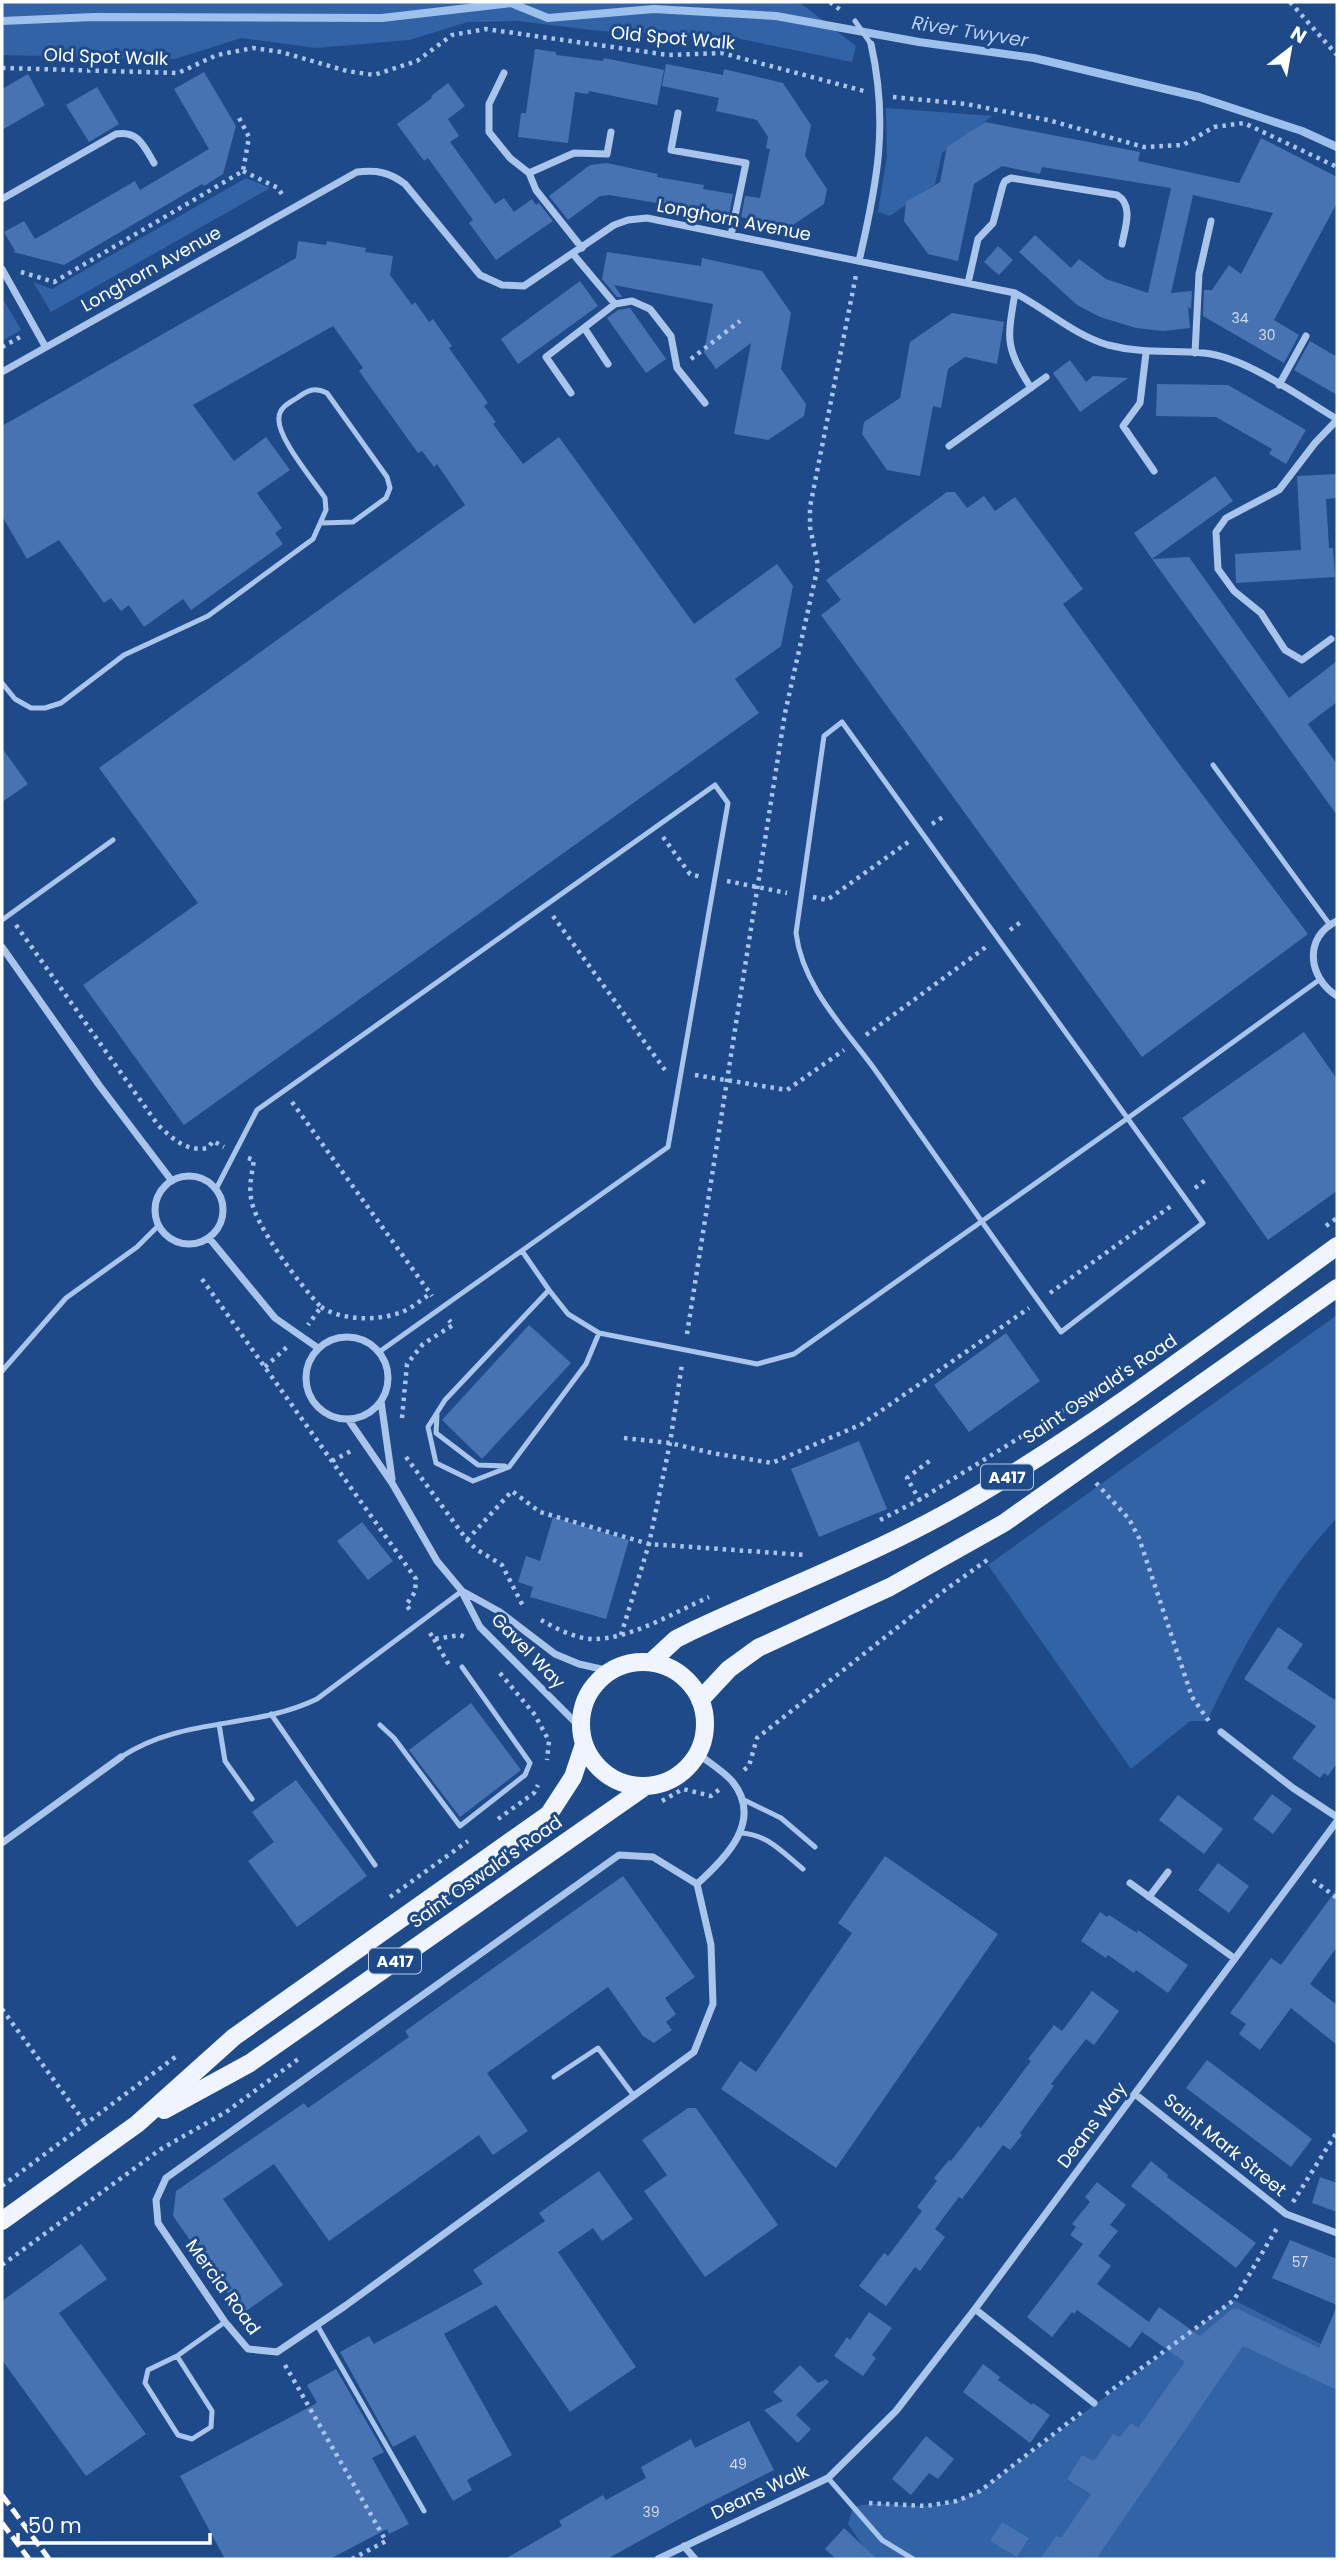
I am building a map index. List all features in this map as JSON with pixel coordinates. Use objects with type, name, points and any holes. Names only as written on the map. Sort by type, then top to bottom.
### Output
[{"type":"main road","name":"Saint Oswald's Road","points":[[651,1662],[676,1639],[857,1559],[975,1497],[1063,1442],[1140,1389],[1337,1246]]},
{"type":"main road","name":"A417","points":[[700,1700],[729,1669],[758,1648],[890,1587],[1004,1523],[1337,1288]]},
{"type":"main road","points":[[610,1671],[634,1662],[651,1662],[676,1672],[694,1689],[705,1720],[702,1743],[697,1754]]},
{"type":"main road","name":"A417","points":[[582,1736],[581,1714],[589,1692],[610,1671]]},
{"type":"main road","name":"Saint Oswald's Road","points":[[2,2221],[137,2124],[234,2037],[549,1814],[573,1777],[582,1736]]},
{"type":"main road","points":[[582,1736],[593,1762],[604,1773],[626,1784],[646,1786]]},
{"type":"main road","name":"A417","points":[[646,1786],[664,1782],[684,1771],[697,1754]]},
{"type":"main road","name":"Saint Oswald's Road","points":[[137,2124],[250,2063],[646,1786]]},
{"type":"street","points":[[859,261],[871,209],[881,142],[881,95],[871,44]]},
{"type":"street","points":[[504,73],[489,104],[489,132],[510,158],[529,173],[536,190],[582,248]]},
{"type":"street","points":[[678,113],[671,150],[746,163],[731,235]]},
{"type":"street","points":[[2,199],[116,134],[126,132],[139,138],[154,163]]},
{"type":"street","points":[[529,173],[573,153],[607,154],[611,132]]},
{"type":"street","name":"Longhorn Avenue","points":[[2,372],[357,172],[377,170],[392,174],[405,184],[480,275],[502,285],[524,286],[614,225],[647,218],[1015,293],[1065,325],[1106,344],[1146,353],[1204,353],[1240,362],[1337,419]]},
{"type":"street","points":[[968,283],[978,239],[993,223],[1003,185],[1011,178],[1117,195],[1122,198],[1128,212],[1122,244]]},
{"type":"street","points":[[1195,353],[1199,274],[1211,221]]},
{"type":"street","points":[[573,254],[615,304]]},
{"type":"street","points":[[2,269],[46,346]]},
{"type":"street","points":[[1015,293],[1009,327],[1011,353],[1031,388]]},
{"type":"street","points":[[571,393],[546,357],[615,304],[632,300],[650,309],[671,336],[677,369],[705,404]]},
{"type":"street","points":[[585,329],[608,363]]},
{"type":"street","points":[[1279,385],[1306,336]]},
{"type":"street","points":[[1146,353],[1140,402],[1123,426],[1154,471]]},
{"type":"street","points":[[950,446],[1046,377]]},
{"type":"street","points":[[1331,639],[1302,660],[1285,650],[1261,613],[1234,591],[1219,569],[1216,532],[1226,518],[1279,490],[1337,419]]},
{"type":"street","points":[[1334,923],[1321,933],[1315,944],[1314,968],[1319,980],[1337,996]]},
{"type":"street","points":[[2,947],[99,1085],[172,1181]]},
{"type":"street","points":[[183,1176],[195,1176],[206,1180],[216,1189],[222,1199],[224,1211],[222,1223],[209,1238],[194,1244],[182,1244],[166,1235],[159,1225],[155,1214],[156,1202],[161,1191],[172,1181],[183,1176]]},
{"type":"street","points":[[209,1238],[275,1318],[318,1348]]},
{"type":"street","points":[[343,1337],[357,1338],[379,1352],[386,1365],[388,1381],[377,1406],[362,1416],[348,1419],[333,1417],[320,1410],[307,1389],[306,1375],[309,1361],[318,1348],[329,1340],[343,1337]]},
{"type":"street","points":[[381,1400],[392,1483]]},
{"type":"street","points":[[348,1419],[392,1483],[437,1561],[462,1591],[500,1612],[555,1654],[579,1664],[610,1671]]},
{"type":"street","name":"Gavel Way","points":[[462,1591],[480,1627],[582,1736]]},
{"type":"street","points":[[1221,1732],[1337,1819]]},
{"type":"street","points":[[277,2352],[694,2052],[713,2004],[711,1945],[697,1884],[722,1862],[740,1833],[744,1818],[744,1800],[732,1780],[697,1754]]},
{"type":"street","points":[[2,1843],[121,1757]]},
{"type":"street","name":"Deans Way","points":[[896,2411],[975,2309],[1337,1819]]},
{"type":"street","name":"Mercia Road","points":[[277,2352],[248,2349],[225,2322],[158,2224],[156,2200],[166,2178],[619,1855],[653,1857],[697,1884]]},
{"type":"street","points":[[1149,1897],[1168,1872]]},
{"type":"street","points":[[1130,1882],[1234,1958]]},
{"type":"street","name":"Saint Mark Street","points":[[1135,2094],[1286,2214],[1337,2233]]},
{"type":"street","points":[[975,2309],[1094,2403]]},
{"type":"street","name":"Deans Walk","points":[[657,2559],[828,2478],[896,2411]]},
{"type":"street","points":[[684,2546],[695,2559]]},
{"type":"lane","points":[[855,21],[871,44]]},
{"type":"lane","points":[[2,683],[15,699],[31,708],[45,708],[61,703],[124,655],[208,616],[313,538],[326,510],[326,498],[281,433],[278,419],[282,409],[309,390],[318,389],[327,393],[387,477],[390,488],[386,498],[353,523],[321,523]]},
{"type":"lane","points":[[842,722],[1203,1223],[1061,1332],[877,1072],[854,1044],[805,971],[798,953],[796,933],[824,736],[842,722]]},
{"type":"lane","points":[[1213,765],[1334,923]]},
{"type":"lane","points":[[216,1189],[257,1110],[715,785],[728,803],[668,1147],[379,1352]]},
{"type":"lane","points":[[2,920],[113,840]]},
{"type":"lane","points":[[522,1251],[568,1314],[599,1334],[757,1364],[794,1354],[1319,980]]},
{"type":"lane","points":[[2,1371],[66,1298],[137,1247],[159,1225]]},
{"type":"lane","points":[[549,1290],[445,1400],[428,1427],[436,1463],[472,1481],[509,1466],[586,1364],[599,1334]]},
{"type":"lane","points":[[438,1412],[436,1433],[478,1465],[509,1466]]},
{"type":"lane","points":[[121,1757],[162,1735],[302,1707],[317,1699],[462,1591]]},
{"type":"lane","points":[[380,1725],[394,1738],[460,1826],[525,1775],[530,1763],[462,1667]]},
{"type":"lane","points":[[271,1714],[375,1865]]},
{"type":"lane","points":[[219,1724],[225,1761],[252,1798]]},
{"type":"lane","points":[[744,1800],[780,1818],[815,1847]]},
{"type":"lane","points":[[740,1833],[756,1834],[769,1841],[803,1869]]},
{"type":"lane","points":[[554,2077],[598,2048],[634,2096]]},
{"type":"lane","points":[[177,2356],[212,2411],[211,2427],[192,2439],[178,2435],[145,2383],[148,2370],[177,2356],[225,2322]]},
{"type":"lane","points":[[317,2325],[424,2511]]},
{"type":"lane","points":[[828,2478],[882,2540],[913,2559]]},
{"type":"path","points":[[1290,2],[1337,55]]},
{"type":"path","name":"Old Spot Walk","points":[[2,68],[178,73],[217,55],[253,48],[281,52],[347,71],[374,75],[417,61],[452,35],[486,29],[668,55],[722,53],[881,95],[966,104],[1048,120],[1144,147],[1183,145],[1214,127],[1244,123],[1337,167]]},
{"type":"path","points":[[15,271],[54,282],[243,171],[249,137],[237,114]]},
{"type":"path","points":[[243,171],[278,188],[291,208]]},
{"type":"path","points":[[620,1635],[649,1544],[670,1443],[785,713],[818,566],[810,527],[810,507],[859,261]]},
{"type":"path","points":[[677,369],[740,321]]},
{"type":"path","points":[[2,347],[35,328]]},
{"type":"path","points":[[546,906],[665,1070],[787,1090],[1021,922]]},
{"type":"path","points":[[9,915],[158,1125],[170,1137],[187,1147],[208,1147],[213,1141],[254,1160],[250,1179],[254,1210],[271,1240],[321,1307],[337,1315],[380,1318],[407,1310],[430,1293]]},
{"type":"path","points":[[284,1091],[453,1325]]},
{"type":"path","points":[[624,1438],[670,1443],[772,1463],[862,1424],[1039,1301],[1208,1178]]},
{"type":"path","points":[[1315,1234],[1337,1218]]},
{"type":"path","points":[[202,1279],[416,1579],[415,1592],[406,1605],[434,1639],[454,1673]]},
{"type":"path","points":[[265,1367],[299,1335],[321,1307]]},
{"type":"path","points":[[874,1523],[919,1500],[1092,1393]]},
{"type":"path","points":[[1095,1482],[1129,1519],[1139,1538],[1192,1697],[1208,1721],[1221,1732]]},
{"type":"path","points":[[467,1540],[512,1491],[540,1512],[649,1544],[805,1555]]},
{"type":"path","points":[[793,1560],[817,1549]]},
{"type":"path","points":[[537,1618],[558,1629],[590,1639],[620,1635],[719,1592]]},
{"type":"path","points":[[514,1623],[526,1612]]},
{"type":"path","points":[[434,1639],[460,1635],[468,1640]]},
{"type":"path","points":[[494,1642],[483,1653],[535,1714],[549,1741],[545,1771]]},
{"type":"path","points":[[489,1826],[534,1793],[540,1782]]},
{"type":"path","points":[[388,1899],[478,1834]]},
{"type":"path","points":[[1300,1871],[1337,1898]]},
{"type":"path","points":[[2,2009],[86,2124]]},
{"type":"path","points":[[2,2186],[187,2049]]},
{"type":"path","points":[[853,2507],[870,2502],[926,2506],[957,2501],[980,2491],[1234,2300],[1337,2132]]},
{"type":"path","points":[[277,2352],[386,2541],[352,2559]]},
{"type":"shaded area","points":[[2,2],[799,2],[856,46],[852,62],[731,37],[600,31],[518,21],[468,22],[409,40],[316,48],[241,38],[175,59],[2,55]]},
{"type":"shaded area","points":[[886,108],[992,116],[942,153],[935,184],[890,216],[878,212],[887,156]]},
{"type":"shaded area","points":[[246,178],[270,188],[51,312],[33,282],[52,289]]},
{"type":"shaded area","points":[[2,297],[21,330],[2,341]]},
{"type":"shaded area","points":[[1337,1315],[1337,1518],[1298,1564],[1264,1614],[1207,1721],[1190,1721],[1131,1769],[988,1565]]},
{"type":"shaded area","points":[[1234,2300],[1337,2352],[1337,2559],[872,2559],[848,2524],[853,2507],[881,2504],[933,2506],[953,2502],[980,2491]]},
{"type":"building","points":[[535,49],[556,52],[556,55],[603,61],[604,58],[664,70],[657,105],[589,91],[588,94],[575,92],[568,143],[518,137],[521,113],[526,113]]},
{"type":"building","points":[[666,64],[723,75],[724,69],[783,83],[811,125],[805,156],[827,189],[824,204],[790,227],[741,217],[745,196],[760,198],[770,149],[766,148],[768,137],[757,120],[716,111],[719,98],[662,86]]},
{"type":"building","points":[[204,72],[236,126],[223,174],[64,265],[13,252],[15,251],[4,232],[24,221],[35,239],[135,181],[140,190],[209,149],[174,89]]},
{"type":"building","points":[[28,74],[45,105],[2,130],[2,89]]},
{"type":"building","points":[[448,83],[465,106],[448,119],[459,136],[450,142],[495,204],[504,198],[514,212],[532,199],[536,205],[539,203],[553,221],[496,260],[469,223],[473,220],[428,158],[424,161],[397,124]]},
{"type":"building","points":[[97,87],[119,124],[89,142],[66,105]]},
{"type":"building","points":[[985,122],[1140,152],[1138,161],[1239,183],[1261,138],[1337,177],[1337,203],[1274,320],[1299,335],[1284,363],[1203,316],[1204,290],[1212,290],[1229,265],[1241,274],[1273,213],[1193,195],[1171,293],[1192,291],[1191,309],[1188,307],[1190,328],[1163,331],[1136,328],[1100,317],[1077,305],[1019,252],[1035,235],[1071,268],[1079,259],[1106,279],[1148,293],[1171,188],[1042,167],[1040,174],[1002,166],[974,184],[958,261],[928,254],[904,221],[906,202],[940,182],[947,147]]},
{"type":"building","points":[[607,163],[658,174],[657,177],[704,185],[703,189],[733,194],[729,215],[609,195],[600,196],[568,220],[549,196],[590,165]]},
{"type":"building","points":[[298,241],[326,245],[327,241],[366,248],[365,252],[393,256],[390,275],[412,305],[415,302],[429,322],[433,319],[452,346],[449,348],[488,403],[484,406],[496,422],[493,424],[523,464],[559,437],[694,624],[777,564],[793,586],[781,646],[735,679],[759,713],[184,1125],[83,985],[198,903],[99,768],[465,505],[437,464],[434,467],[422,451],[418,453],[359,371],[363,368],[333,326],[193,405],[234,461],[266,437],[290,470],[257,493],[282,528],[275,533],[283,544],[191,610],[183,599],[144,627],[129,605],[121,611],[111,598],[104,603],[59,540],[27,559],[2,516],[2,426],[296,258]]},
{"type":"building","points":[[998,246],[1013,260],[999,275],[984,262]]},
{"type":"building","points":[[607,252],[701,266],[702,258],[762,271],[791,313],[781,369],[806,404],[804,416],[768,440],[734,434],[751,343],[716,369],[704,352],[713,304],[614,285],[622,297],[617,297],[602,279]]},
{"type":"building","points":[[580,281],[598,306],[518,364],[501,339]]},
{"type":"building","points":[[630,308],[666,359],[646,373],[607,318],[618,310]]},
{"type":"building","points":[[952,313],[1004,322],[997,364],[965,357],[948,369],[941,408],[933,406],[920,476],[887,470],[862,434],[864,422],[900,398],[910,342]]},
{"type":"building","points":[[1310,341],[1337,357],[1337,395],[1294,370]]},
{"type":"building","points":[[1070,360],[1086,382],[1093,376],[1128,378],[1080,412],[1053,373]]},
{"type":"building","points":[[1157,384],[1228,385],[1306,430],[1286,464],[1269,454],[1272,449],[1216,417],[1156,416]]},
{"type":"building","points":[[1337,474],[1337,498],[1326,499],[1329,548],[1333,548],[1335,577],[1236,583],[1235,554],[1301,550],[1297,476]]},
{"type":"building","points":[[1215,476],[1233,501],[1152,559],[1134,533]]},
{"type":"building","points":[[947,492],[955,492],[967,508],[984,496],[995,511],[1015,497],[1083,589],[1063,604],[1171,753],[1308,934],[1142,1057],[821,615],[841,600],[826,580]]},
{"type":"building","points":[[1189,557],[1289,698],[1337,661],[1337,702],[1308,724],[1337,764],[1337,815],[1152,559]]},
{"type":"building","points":[[2,748],[28,784],[2,802]]},
{"type":"building","points":[[1304,1032],[1337,1079],[1337,1191],[1268,1240],[1182,1118]]},
{"type":"building","points":[[529,1325],[571,1363],[482,1459],[442,1420]]},
{"type":"building","points":[[1006,1333],[1040,1381],[969,1432],[934,1385]]},
{"type":"building","points":[[859,1441],[887,1509],[819,1537],[791,1469]]},
{"type":"building","points":[[553,1517],[629,1540],[606,1619],[530,1597],[533,1587],[518,1582],[526,1556],[540,1561]]},
{"type":"building","points":[[362,1522],[393,1561],[368,1580],[337,1541]]},
{"type":"building","points":[[1278,1627],[1303,1644],[1287,1668],[1335,1700],[1337,1697],[1337,1763],[1328,1776],[1324,1773],[1320,1778],[1292,1758],[1316,1726],[1244,1679]]},
{"type":"building","points":[[471,1703],[521,1770],[460,1817],[409,1750]]},
{"type":"building","points":[[296,1780],[367,1876],[297,1927],[248,1861],[274,1842],[252,1812]]},
{"type":"building","points":[[1272,1794],[1292,1809],[1273,1834],[1253,1819]]},
{"type":"building","points":[[1178,1795],[1223,1829],[1204,1854],[1159,1820]]},
{"type":"building","points":[[885,1856],[998,1934],[836,2168],[721,2089],[740,2061],[756,2072],[852,1933],[838,1923]]},
{"type":"building","points":[[1218,1863],[1249,1886],[1229,1913],[1198,1890]]},
{"type":"building","points":[[623,1876],[695,1977],[665,1998],[676,2014],[666,2022],[672,2030],[654,2043],[643,2036],[608,1987],[487,2073],[528,2131],[493,2155],[479,2135],[329,2241],[274,2164],[223,2199],[283,2285],[242,2314],[173,2216],[176,2191],[304,2103],[308,2108],[409,2037],[405,2031]]},
{"type":"building","points":[[1337,1889],[1337,1947],[1310,1984],[1337,2005],[1337,2045],[1291,2008],[1260,2050],[1239,2034],[1246,2024],[1230,2013],[1271,1958],[1281,1965]]},
{"type":"building","points":[[1100,1912],[1137,1933],[1138,1930],[1188,1965],[1168,1993],[1136,1970],[1134,1973],[1081,1941]]},
{"type":"building","points":[[1092,1991],[1119,2011],[1094,2045],[1086,2039],[1051,2084],[1054,2086],[1010,2150],[1003,2145],[962,2199],[959,2197],[935,2229],[945,2237],[920,2271],[915,2267],[886,2306],[859,2286],[884,2253],[888,2256],[922,2211],[917,2207],[937,2181],[934,2178],[978,2126],[981,2128],[1054,2025],[1062,2031]]},
{"type":"building","points":[[1207,2060],[1312,2139],[1291,2167],[1186,2088]]},
{"type":"building","points":[[688,2108],[696,2108],[778,2225],[705,2277],[644,2191],[667,2175],[642,2140]]},
{"type":"building","points":[[1151,2161],[1168,2175],[1167,2177],[1256,2243],[1236,2268],[1131,2186]]},
{"type":"building","points":[[599,2171],[633,2219],[602,2241],[593,2228],[558,2252],[636,2367],[570,2412],[496,2305],[444,2334],[512,2455],[467,2480],[472,2490],[453,2501],[415,2435],[393,2447],[340,2352],[369,2336],[374,2344],[483,2284],[473,2270],[545,2221],[539,2213]]},
{"type":"building","points":[[1320,2177],[1337,2183],[1337,2212],[1312,2203]]},
{"type":"building","points":[[1097,2182],[1126,2205],[1110,2225],[1118,2231],[1098,2256],[1111,2266],[1097,2284],[1149,2322],[1130,2348],[1077,2310],[1074,2314],[1072,2312],[1052,2337],[1027,2317],[1083,2244],[1070,2235],[1076,2227],[1072,2224],[1090,2202],[1085,2197]]},
{"type":"building","points":[[1290,2240],[1337,2259],[1337,2305],[1272,2278]]},
{"type":"building","points":[[81,2244],[107,2279],[59,2313],[146,2434],[86,2476],[2,2360],[2,2301]]},
{"type":"building","points":[[1337,2306],[1337,2390],[1243,2346],[1096,2559],[1040,2559],[1056,2536],[1061,2538],[1091,2494],[1067,2479],[1082,2455],[1094,2461],[1113,2434],[1120,2437],[1131,2423],[1138,2428],[1185,2362],[1142,2332],[1159,2307],[1200,2336],[1232,2309],[1238,2309],[1319,2348]]},
{"type":"building","points":[[869,2312],[892,2328],[872,2355],[876,2358],[863,2376],[834,2356],[847,2337],[850,2340]]},
{"type":"building","points":[[983,2364],[1000,2377],[998,2380],[1050,2415],[1030,2443],[963,2392]]},
{"type":"building","points":[[800,2365],[818,2383],[826,2379],[829,2382],[796,2415],[811,2429],[798,2443],[764,2410],[783,2401],[773,2392]]},
{"type":"building","points":[[336,2369],[384,2452],[372,2458],[409,2524],[389,2534],[387,2529],[330,2559],[225,2559],[180,2476],[317,2403],[307,2385]]},
{"type":"building","points":[[749,2421],[774,2470],[607,2559],[505,2559],[562,2526],[559,2521],[603,2495],[606,2500],[646,2478],[641,2467],[691,2439],[695,2448]]},
{"type":"building","points":[[926,2436],[954,2459],[938,2479],[929,2473],[911,2495],[892,2479]]},
{"type":"building","points":[[1002,2522],[1029,2538],[1017,2557],[990,2541]]},
{"type":"building","points":[[844,2528],[877,2559],[836,2559],[825,2549]]},
{"type":"waterway","name":"River Twyver","points":[[2,21],[94,17],[382,18],[511,3],[548,18],[654,9],[776,16],[919,42],[1034,58],[1199,97],[1302,131],[1337,147]]},
{"type":"railway","points":[[2,2495],[49,2559]]},
{"type":"railway","points":[[2,2523],[29,2559]]}]
